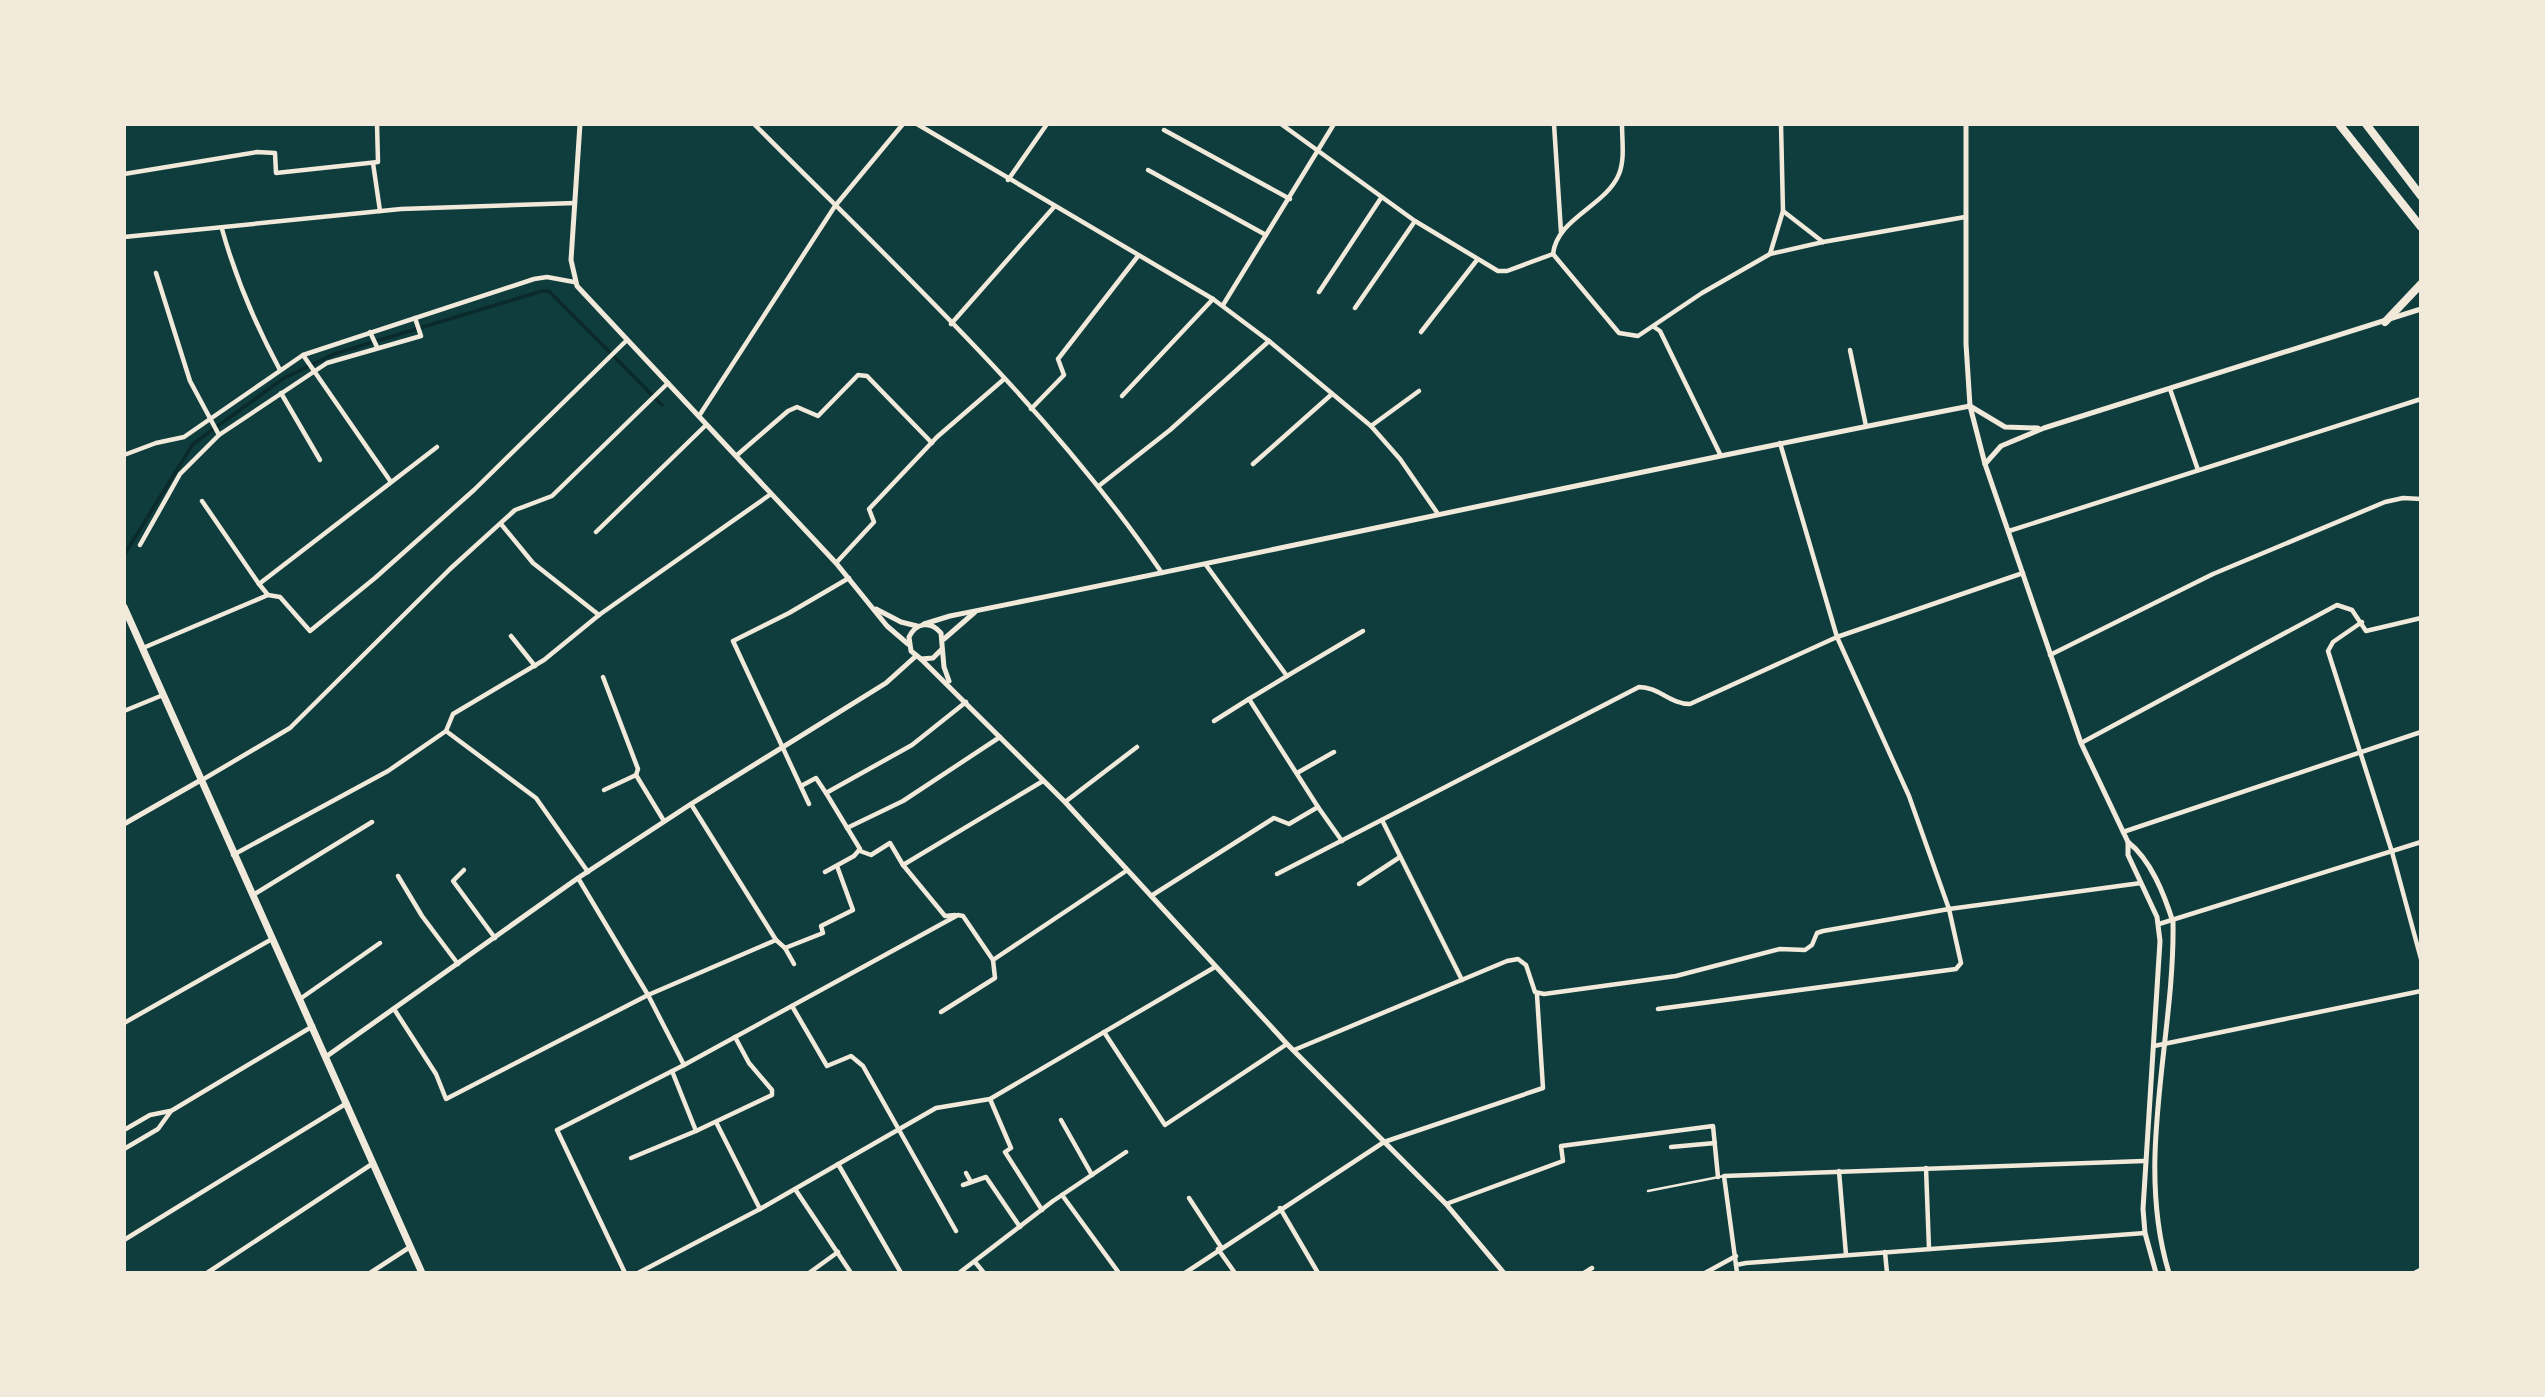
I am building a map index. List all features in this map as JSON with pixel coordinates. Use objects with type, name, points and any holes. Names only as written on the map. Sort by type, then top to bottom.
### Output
[{"type":"highway","points":[[2339,124],[2417,215],[2421,227]]},
{"type":"highway","points":[[2366,124],[2421,196]]},
{"type":"highway","points":[[2385,322],[2421,284]]},
{"type":"main road","points":[[124,607],[233,855],[314,1026],[372,1164],[422,1273]]},
{"type":"street","points":[[124,174],[257,152],[275,153],[276,173],[373,163],[378,162],[377,124]]},
{"type":"street","points":[[580,124],[571,260],[574,282],[836,563],[887,626],[950,684],[1065,802],[1214,967],[1446,1205],[1504,1273]]},
{"type":"street","points":[[754,124],[1031,409],[1100,485],[1163,574]]},
{"type":"street","points":[[699,416],[835,205],[903,124]]},
{"type":"street","points":[[917,124],[1223,306],[1371,426],[1400,459],[1438,514]]},
{"type":"street","points":[[1008,180],[1047,124]]},
{"type":"street","points":[[1280,124],[1415,221],[1477,260],[1502,272],[1553,254]]},
{"type":"street","points":[[1223,306],[1334,124]]},
{"type":"street","points":[[1554,124],[1561,233]]},
{"type":"street","points":[[1622,124],[1622,164],[1618,177],[1561,233],[1554,243],[1553,254],[1619,333],[1638,336],[1702,293],[1770,254],[1965,217]]},
{"type":"street","points":[[1770,254],[1783,211],[1781,124]]},
{"type":"street","points":[[1966,124],[1966,370],[1970,407],[1985,464],[2081,743],[2128,842],[2141,852],[2173,922],[2155,1207],[2169,1273]]},
{"type":"street","points":[[1164,130],[1290,199]]},
{"type":"street","points":[[373,163],[380,211]]},
{"type":"street","points":[[1148,170],[1266,235]]},
{"type":"street","points":[[1319,292],[1381,198]]},
{"type":"street","points":[[124,237],[380,211],[576,203]]},
{"type":"street","points":[[951,324],[1054,207]]},
{"type":"street","points":[[1783,211],[1823,242]]},
{"type":"street","points":[[1355,308],[1415,221]]},
{"type":"street","points":[[222,228],[236,278],[259,333],[280,370]]},
{"type":"street","points":[[1031,409],[1064,375],[1058,359],[1138,256]]},
{"type":"street","points":[[1421,332],[1477,260]]},
{"type":"street","points":[[156,273],[190,382],[209,422],[219,435]]},
{"type":"street","points":[[124,455],[156,443],[182,439],[280,370],[304,357],[534,279],[547,277],[574,282]]},
{"type":"street","points":[[1122,396],[1213,299]]},
{"type":"street","points":[[1985,464],[2001,446],[2044,428],[2421,309]]},
{"type":"street","points":[[140,545],[180,474],[219,435],[314,371],[332,362],[421,336],[416,320]]},
{"type":"street","points":[[1653,327],[1660,331],[1720,454]]},
{"type":"street","points":[[371,335],[377,347]]},
{"type":"street","points":[[142,648],[268,595],[280,597],[310,631],[375,579],[474,490],[627,340]]},
{"type":"street","points":[[1100,485],[1170,430],[1269,341]]},
{"type":"street","points":[[1850,350],[1866,426]]},
{"type":"street","points":[[304,357],[391,482]]},
{"type":"street","points":[[735,456],[788,411],[797,407],[818,416],[858,375],[867,376],[932,443]]},
{"type":"street","points":[[836,563],[874,522],[869,509],[932,443],[1003,380]]},
{"type":"street","points":[[124,824],[290,728],[450,569],[519,507],[540,503],[552,496],[669,383]]},
{"type":"street","points":[[2170,389],[2198,470]]},
{"type":"street","points":[[1371,426],[1419,391]]},
{"type":"street","points":[[281,393],[320,460]]},
{"type":"street","points":[[1253,464],[1332,394]]},
{"type":"street","points":[[2009,531],[2421,399]]},
{"type":"street","points":[[908,645],[909,637],[921,625],[978,610],[1163,574],[1720,454],[1866,426],[1970,407],[2005,427],[2044,428]]},
{"type":"street","points":[[596,532],[706,425]]},
{"type":"street","points":[[1658,1009],[1955,969],[1961,963],[1949,909],[1909,796],[1837,638],[1780,443]]},
{"type":"street","points":[[259,584],[438,447]]},
{"type":"street","points":[[233,855],[348,790],[378,777],[446,732],[453,713],[535,666],[567,644],[599,615],[771,494]]},
{"type":"street","points":[[2049,655],[2225,568],[2385,502],[2403,498],[2421,499]]},
{"type":"street","points":[[202,501],[268,595]]},
{"type":"street","points":[[501,524],[533,563],[599,615]]},
{"type":"street","points":[[1206,565],[1287,676]]},
{"type":"street","points":[[1277,874],[1639,687],[1652,687],[1678,704],[1690,704],[1837,638],[2023,573]]},
{"type":"street","points":[[809,804],[733,641],[789,613],[849,578]]},
{"type":"street","points":[[2081,743],[2337,605],[2352,610],[2366,631],[2421,618]]},
{"type":"street","points":[[873,607],[901,622],[937,628],[944,639]]},
{"type":"street","points":[[950,684],[942,649],[944,639],[978,610]]},
{"type":"street","points":[[2362,622],[2333,642],[2328,651],[2392,852],[2421,959]]},
{"type":"street","points":[[1214,721],[1363,631]]},
{"type":"street","points":[[511,636],[535,666]]},
{"type":"street","points":[[327,1056],[664,821],[886,684],[919,657],[933,658],[942,649]]},
{"type":"street","points":[[603,677],[638,769],[636,775],[604,790]]},
{"type":"street","points":[[124,711],[163,695]]},
{"type":"street","points":[[1248,699],[1342,841]]},
{"type":"street","points":[[826,793],[912,745],[966,702]]},
{"type":"street","points":[[446,732],[536,798],[588,872]]},
{"type":"street","points":[[2123,832],[2421,732]]},
{"type":"street","points":[[847,828],[903,801],[1000,736]]},
{"type":"street","points":[[1065,802],[1137,747]]},
{"type":"street","points":[[1297,773],[1334,752]]},
{"type":"street","points":[[636,775],[664,821]]},
{"type":"street","points":[[801,786],[816,778],[860,851],[870,855],[890,843],[903,865],[945,916],[962,916],[993,960],[995,978],[941,1012]]},
{"type":"street","points":[[903,865],[1043,781]]},
{"type":"street","points":[[691,804],[776,940],[785,948],[794,964]]},
{"type":"street","points":[[1150,897],[1272,819],[1289,824],[1318,807]]},
{"type":"street","points":[[1382,820],[1462,980]]},
{"type":"street","points":[[252,895],[372,822]]},
{"type":"street","points":[[2128,842],[2128,855],[2159,924],[2154,1046],[2144,1161],[2145,1233],[2156,1273]]},
{"type":"street","points":[[2159,924],[2173,922],[2421,842]]},
{"type":"street","points":[[825,873],[860,851]]},
{"type":"street","points":[[1359,884],[1400,857]]},
{"type":"street","points":[[785,948],[823,933],[821,926],[853,910],[837,866]]},
{"type":"street","points":[[464,870],[453,881],[495,938]]},
{"type":"street","points":[[993,960],[1126,871]]},
{"type":"street","points":[[398,876],[422,916],[458,964]]},
{"type":"street","points":[[579,878],[648,995],[684,1065]]},
{"type":"street","points":[[1537,995],[1676,975],[1780,948],[1805,950],[1812,945],[1817,933],[1823,931],[1949,909],[2141,883]]},
{"type":"street","points":[[625,1273],[556,1130],[684,1065],[958,915]]},
{"type":"street","points":[[124,1023],[273,939]]},
{"type":"street","points":[[394,1009],[436,1074],[446,1099],[648,995],[776,940]]},
{"type":"street","points":[[300,999],[380,943]]},
{"type":"street","points":[[1185,1273],[1384,1142],[1543,1088],[1537,995],[1525,965],[1518,959],[1294,1051]]},
{"type":"street","points":[[638,1273],[760,1209],[936,1108],[990,1099],[1214,967]]},
{"type":"street","points":[[2154,1046],[2421,991]]},
{"type":"street","points":[[792,1006],[827,1066],[851,1056],[863,1066],[956,1231]]},
{"type":"street","points":[[124,1130],[150,1115],[170,1111],[314,1026]]},
{"type":"street","points":[[1104,1032],[1165,1125],[1287,1044]]},
{"type":"street","points":[[631,1158],[716,1124],[773,1093],[735,1037]]},
{"type":"street","points":[[672,1071],[696,1132]]},
{"type":"street","points":[[990,1099],[1011,1148],[1004,1152],[1042,1210]]},
{"type":"street","points":[[124,1240],[347,1102]]},
{"type":"street","points":[[124,1149],[158,1129],[170,1111]]},
{"type":"street","points":[[1061,1120],[1092,1175]]},
{"type":"street","points":[[716,1124],[760,1209]]},
{"type":"street","points":[[1446,1205],[1563,1161],[1561,1146],[1713,1126],[1737,1273]]},
{"type":"street","points":[[1671,1147],[1715,1143]]},
{"type":"street","points":[[959,1273],[1062,1195],[1126,1152]]},
{"type":"street","points":[[1721,1177],[2144,1161]]},
{"type":"street","points":[[207,1273],[372,1164]]},
{"type":"street","points":[[838,1164],[901,1273]]},
{"type":"street","points":[[1926,1168],[1929,1248]]},
{"type":"street","points":[[1839,1171],[1846,1255]]},
{"type":"street","points":[[966,1173],[971,1182]]},
{"type":"street","points":[[963,1185],[986,1177],[1020,1227]]},
{"type":"street","points":[[795,1189],[851,1273]]},
{"type":"street","points":[[1062,1195],[1119,1273]]},
{"type":"street","points":[[1189,1198],[1235,1273]]},
{"type":"street","points":[[1280,1208],[1318,1273]]},
{"type":"street","points":[[1736,1265],[2145,1233]]},
{"type":"street","points":[[370,1273],[410,1247]]},
{"type":"street","points":[[808,1273],[838,1252]]},
{"type":"street","points":[[1885,1252],[1886,1273]]},
{"type":"street","points":[[1704,1273],[1736,1256]]},
{"type":"street","points":[[975,1262],[984,1273]]},
{"type":"street","points":[[649,1267],[653,1273]]},
{"type":"street","points":[[1584,1273],[1592,1268]]},
{"type":"street","points":[[2415,1273],[2421,1270]]},
{"type":"lane","points":[[1648,1191],[1721,1177]]},
{"type":"waterway","points":[[124,555],[193,444],[284,378],[334,354],[542,291],[549,291],[662,405]]}]
